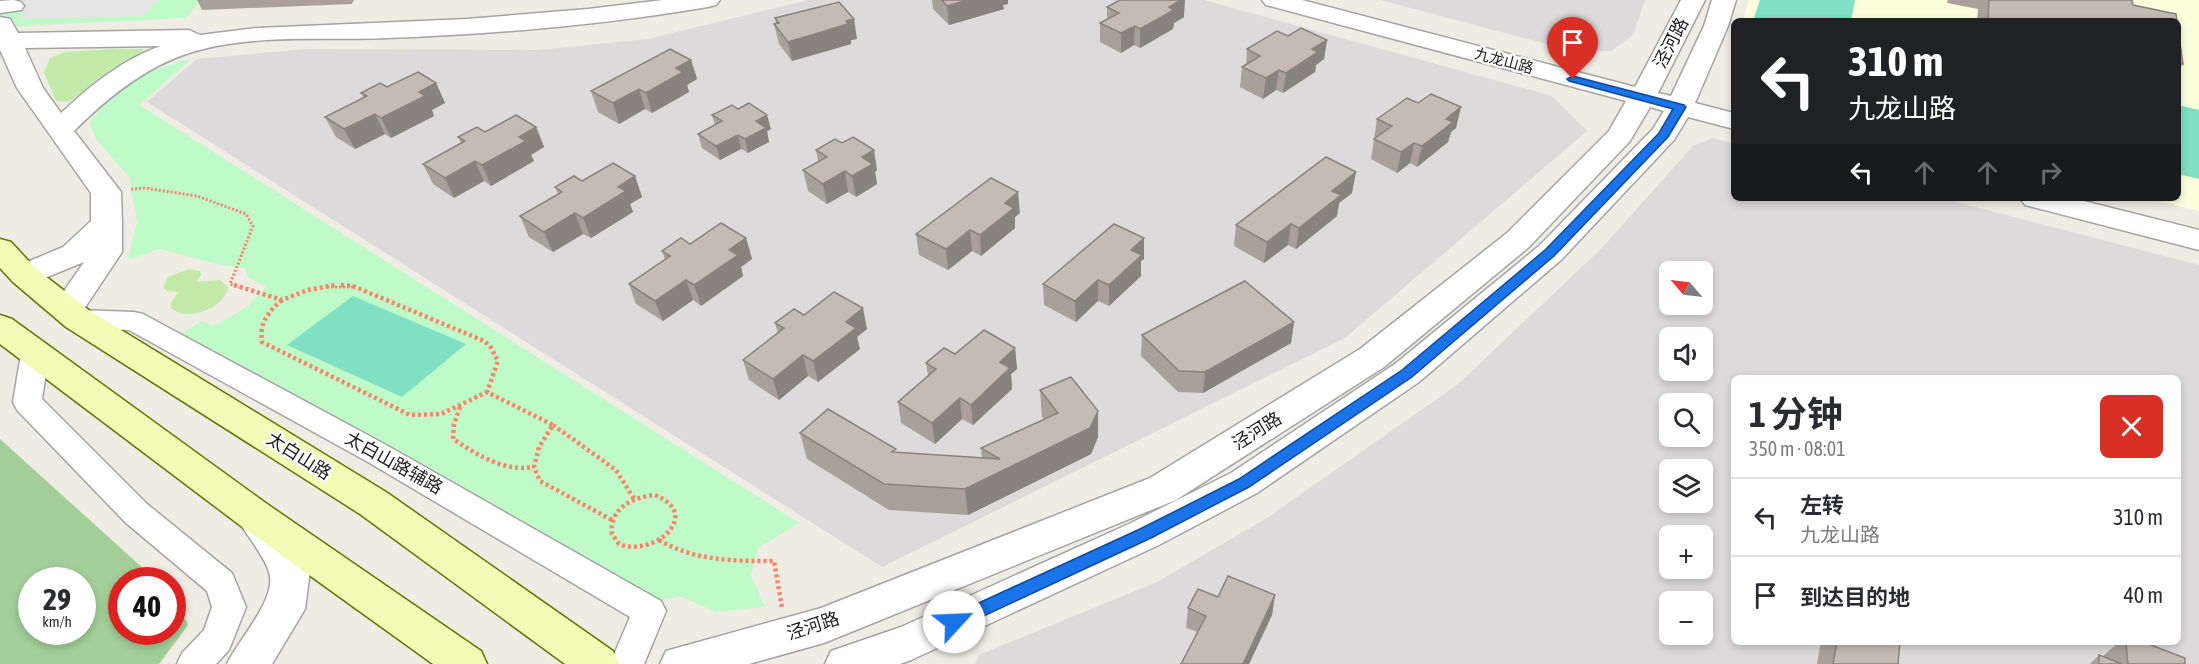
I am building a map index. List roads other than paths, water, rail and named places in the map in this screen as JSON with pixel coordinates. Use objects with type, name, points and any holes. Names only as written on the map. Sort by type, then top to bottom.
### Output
[{"type":"main road","name":"太白山路","points":[[0,249],[24,275],[72,314],[374,503],[598,664]]},
{"type":"main road","points":[[13,340],[254,515],[466,664]]},
{"type":"street","points":[[72,314],[107,252],[106,192],[30,88],[5,23],[230,37],[506,26],[658,9],[708,0]]},
{"type":"street","name":"九龙山路","points":[[1274,0],[1731,120]]},
{"type":"street","name":"泾河路","points":[[681,664],[824,625],[1163,489],[1372,358],[1518,240],[1620,135],[1662,62],[1693,0]]},
{"type":"street","name":"泾河路","points":[[846,664],[900,653],[1145,534],[1244,483],[1407,374],[1550,253],[1664,134],[1680,107],[1716,26],[1724,0]]},
{"type":"street","points":[[59,130],[92,98],[151,60],[182,47],[230,37]]},
{"type":"street","points":[[2047,201],[2199,240]]},
{"type":"street","points":[[24,275],[74,254],[107,223]]},
{"type":"street","name":"太白山路辅路","points":[[72,314],[134,321],[378,454],[649,611],[627,664]]},
{"type":"street","points":[[13,340],[27,402],[136,513],[220,583],[229,607],[217,639],[194,664]]},
{"type":"street","points":[[248,664],[285,609],[290,571],[254,515]]}]
